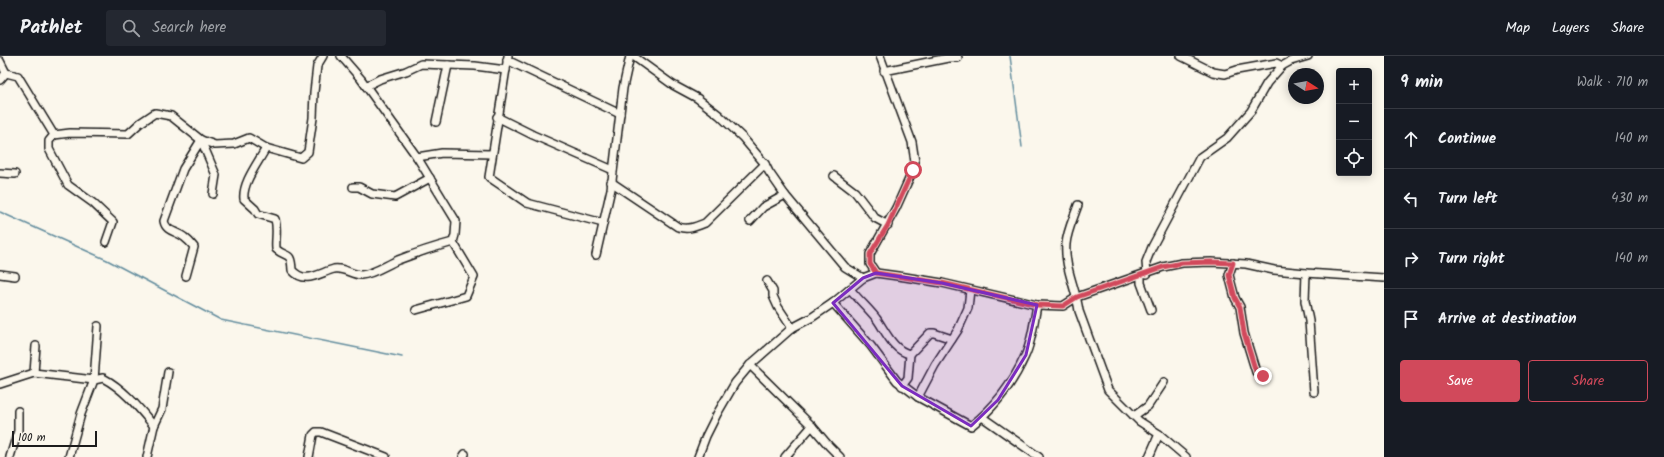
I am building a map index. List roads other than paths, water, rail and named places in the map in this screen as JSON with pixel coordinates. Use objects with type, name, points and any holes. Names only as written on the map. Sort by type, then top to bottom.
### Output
[{"type":"street","points":[[106,242],[113,222],[93,203],[68,185],[48,149],[49,141],[54,135],[70,133],[128,134],[140,123],[155,113],[171,116],[200,140],[215,145],[234,144],[249,138],[266,148],[301,158],[308,152],[314,118],[314,92],[317,66],[322,56]]},
{"type":"street","points":[[341,56],[366,86],[417,157],[456,221],[453,242],[474,277],[466,296],[416,310]]},
{"type":"street","points":[[596,255],[612,182],[623,88],[632,56],[673,85],[698,98],[719,115],[743,138],[765,164],[785,194],[845,267],[862,278]]},
{"type":"street","points":[[876,273],[870,264],[870,254],[888,225],[913,170],[915,162],[912,142],[898,102],[884,71],[880,56]]},
{"type":"street","points":[[1181,56],[1213,72],[1225,74],[1236,70],[1276,63],[1282,66]]},
{"type":"street","points":[[1151,310],[1141,283],[1146,262],[1152,246],[1200,157],[1227,138],[1250,111],[1267,83],[1282,66],[1291,61],[1308,56]]},
{"type":"street","points":[[603,223],[527,203],[489,177],[497,116],[507,58],[620,114]]},
{"type":"street","points":[[884,71],[948,58],[958,58]]},
{"type":"street","points":[[0,61],[6,73],[18,76],[54,135]]},
{"type":"street","points":[[366,86],[380,79],[406,71],[421,64],[506,70]]},
{"type":"street","points":[[436,122],[448,65]]},
{"type":"street","points":[[0,80],[6,73]]},
{"type":"street","points":[[497,116],[533,136],[613,170]]},
{"type":"street","points":[[200,140],[216,175],[213,194]]},
{"type":"street","points":[[186,276],[194,247],[183,235],[169,229],[164,225],[164,221],[183,169],[200,140]]},
{"type":"street","points":[[266,148],[246,182],[243,190],[244,199],[255,209],[258,214],[275,219],[277,228],[275,239],[276,249],[290,257],[292,270],[300,276],[313,278],[335,269],[361,275],[380,269],[424,250],[453,242]]},
{"type":"street","points":[[417,157],[442,153],[492,154]]},
{"type":"street","points":[[612,182],[678,227],[685,229],[694,228],[705,223],[765,164]]},
{"type":"street","points":[[0,173],[15,174]]},
{"type":"street","points":[[834,176],[855,192],[875,218],[888,225]]},
{"type":"street","points":[[353,186],[359,187],[372,194],[395,197],[430,178]]},
{"type":"street","points":[[750,221],[763,207],[785,194]]},
{"type":"street","points":[[1078,205],[1066,244],[1069,274],[1077,297],[1079,311],[1108,390],[1134,416],[1159,434],[1186,457]]},
{"type":"street","points":[[698,457],[717,414],[735,383],[750,366],[792,328],[811,318],[833,303],[850,290],[862,278],[876,273],[935,282],[1037,305],[1063,306],[1077,297],[1144,275],[1163,267],[1182,263],[1233,263],[1306,273],[1384,278]]},
{"type":"street","points":[[1233,263],[1229,275],[1235,298],[1240,307],[1247,345],[1256,372],[1263,376]]},
{"type":"street","points":[[1306,273],[1306,301],[1309,321],[1314,392]]},
{"type":"street","points":[[0,274],[15,276]]},
{"type":"street","points":[[767,281],[774,291],[773,296],[778,307],[792,328]]},
{"type":"street","points":[[850,290],[876,318],[891,340],[905,353],[910,354]]},
{"type":"street","points":[[918,397],[935,365],[958,330],[968,308],[970,290]]},
{"type":"street","points":[[833,303],[871,346],[902,386],[918,397],[971,426],[982,417],[1009,385],[1026,355],[1037,305]]},
{"type":"street","points":[[69,457],[81,414],[94,380],[98,326]]},
{"type":"street","points":[[902,386],[908,378],[910,354],[921,345],[930,334],[934,333],[952,339]]},
{"type":"street","points":[[34,373],[36,346]]},
{"type":"street","points":[[750,366],[812,426],[840,457]]},
{"type":"street","points":[[147,457],[154,426],[162,409],[168,372]]},
{"type":"street","points":[[0,384],[34,373],[94,380],[103,378],[115,384],[154,426]]},
{"type":"street","points":[[1134,416],[1148,406],[1164,382]]},
{"type":"street","points":[[10,457],[18,431],[18,411]]},
{"type":"street","points":[[982,417],[1039,457]]},
{"type":"street","points":[[785,457],[812,426]]},
{"type":"street","points":[[309,457],[313,435],[316,432],[321,432],[386,457]]},
{"type":"street","points":[[1149,457],[1159,434]]},
{"type":"waterway","points":[[1010,56],[1022,147]]},
{"type":"waterway","points":[[0,212],[107,260],[221,320],[402,357]]}]
